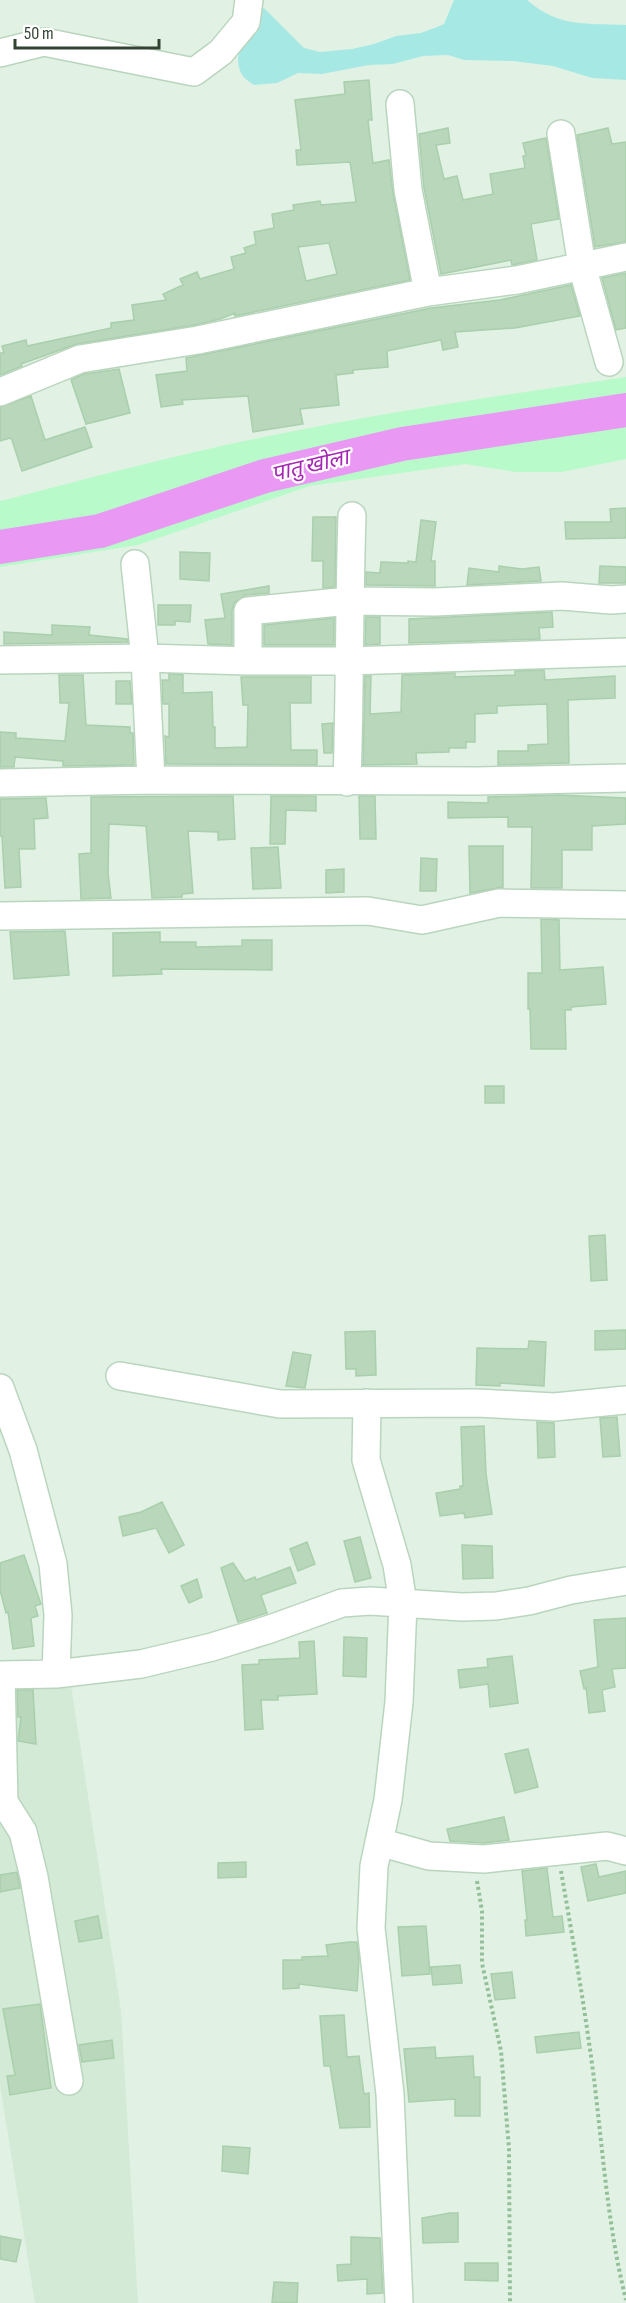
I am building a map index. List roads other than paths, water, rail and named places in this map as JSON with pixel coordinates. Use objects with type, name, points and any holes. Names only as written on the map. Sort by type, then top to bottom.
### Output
[{"type":"street","points":[[0,53],[44,42],[194,72],[221,52],[246,22],[249,0]]},
{"type":"street","points":[[400,104],[408,190],[428,292]]},
{"type":"street","points":[[561,134],[582,266],[609,362]]},
{"type":"street","points":[[0,392],[80,359],[198,340],[428,292],[517,280],[626,257]]},
{"type":"street","points":[[347,782],[352,516]]},
{"type":"street","points":[[135,564],[145,658],[151,780]]},
{"type":"street","points":[[248,661],[248,611],[349,601],[435,602],[562,596],[626,599]]},
{"type":"street","points":[[0,660],[145,658],[348,661],[626,652]]},
{"type":"street","points":[[0,783],[151,780],[479,782],[626,778]]},
{"type":"street","points":[[0,916],[368,911],[422,920],[499,903],[626,904]]},
{"type":"street","points":[[120,1376],[280,1404],[477,1403],[554,1407],[626,1400]]},
{"type":"street","points":[[0,1388],[23,1450],[53,1564],[58,1615],[56,1674]]},
{"type":"street","points":[[367,1403],[366,1460],[397,1565],[403,1603],[399,1702],[388,1800],[374,1866],[371,1928],[390,2094],[399,2303]]},
{"type":"street","points":[[69,2082],[34,1877],[23,1832],[4,1802],[0,1675],[56,1674],[141,1664],[212,1647],[342,1603],[370,1601],[462,1607],[496,1606],[626,1581]]},
{"type":"street","points":[[379,1842],[429,1856],[484,1858],[607,1846],[626,1851]]},
{"type":"waterway","name":"पातु खोला","points":[[0,547],[100,531],[265,476],[402,444],[626,410]]}]
